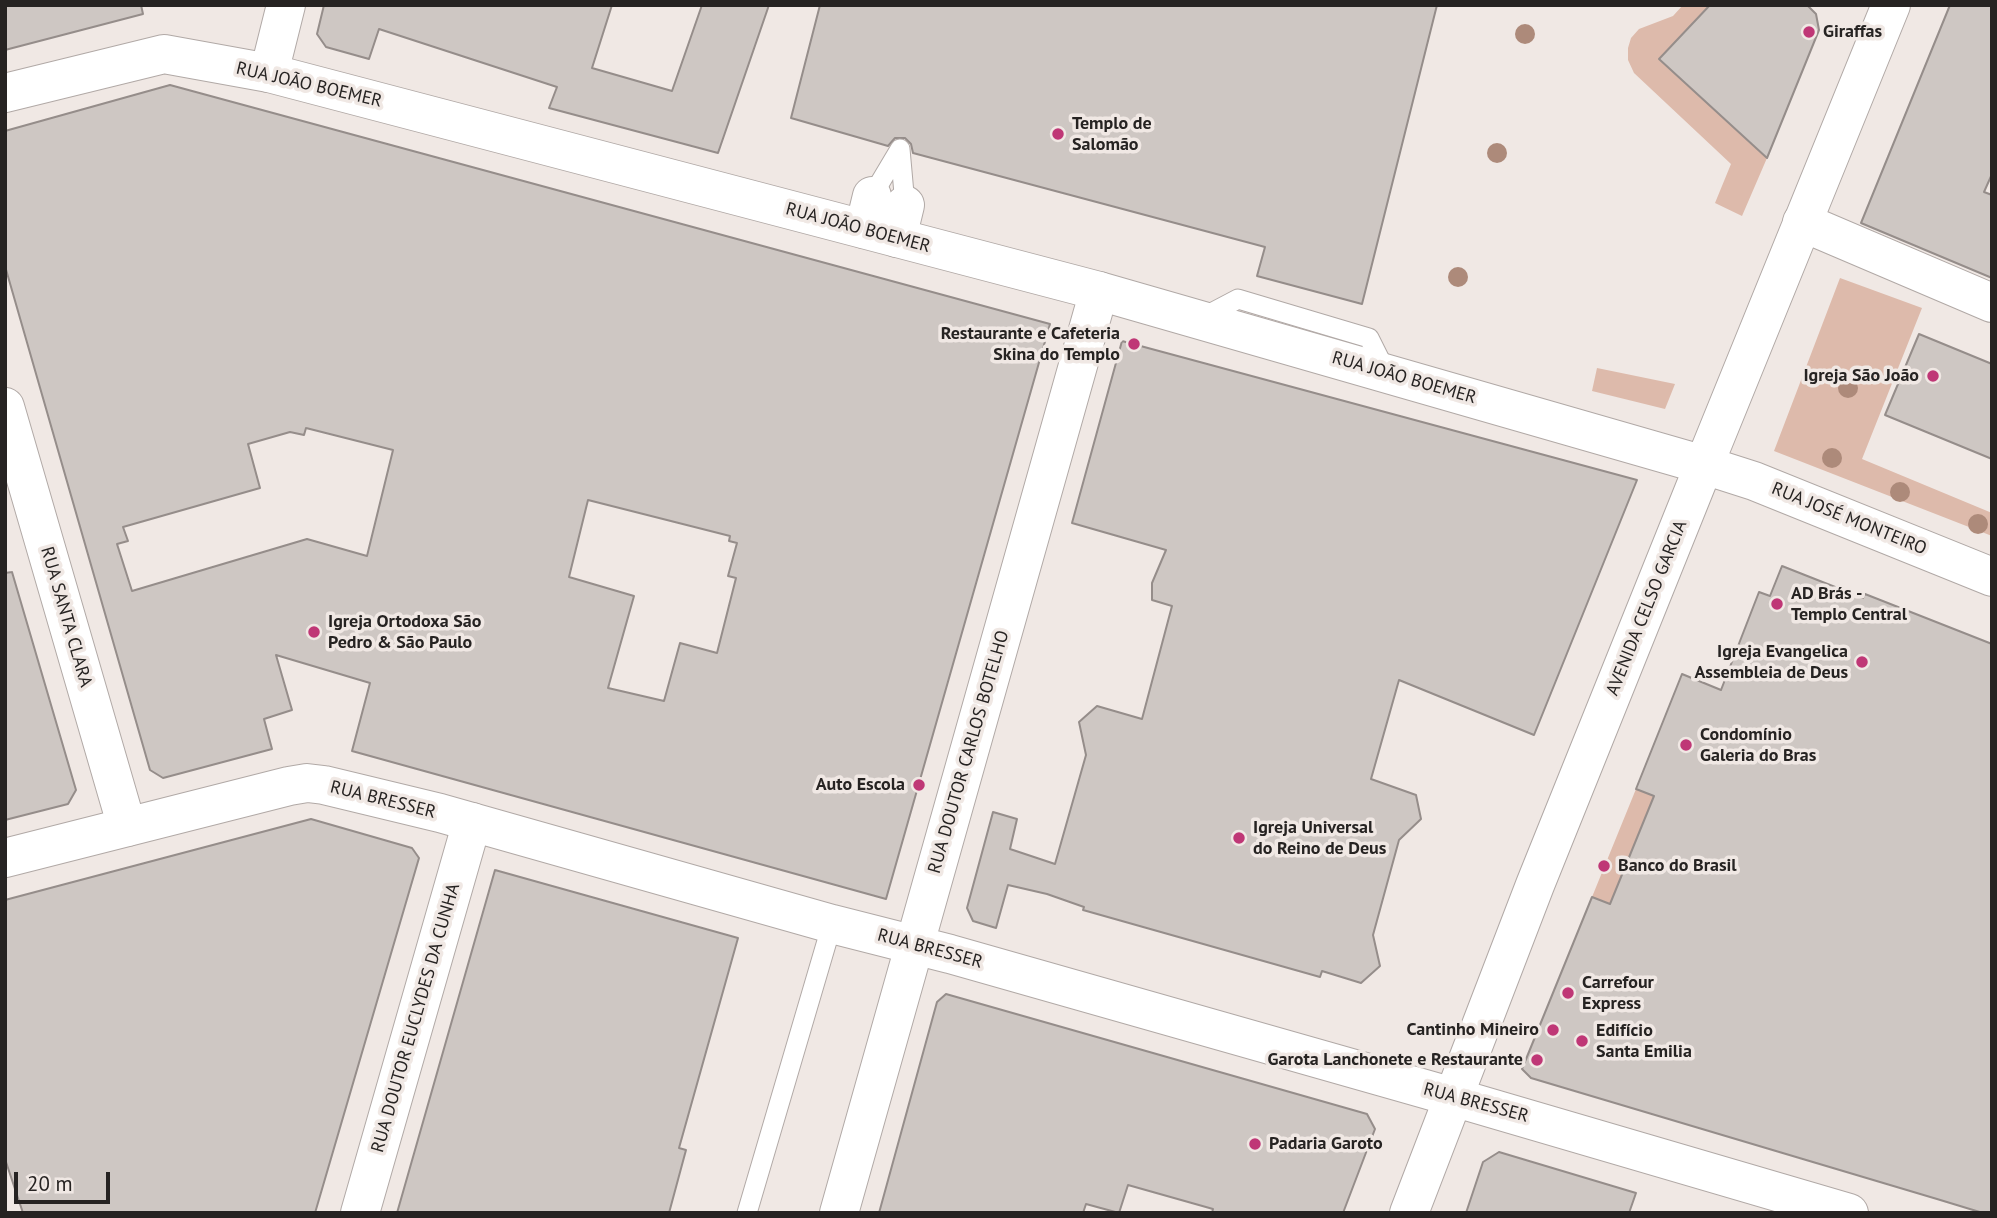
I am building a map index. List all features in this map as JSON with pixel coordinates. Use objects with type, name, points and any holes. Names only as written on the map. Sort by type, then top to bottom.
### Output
[{"type":"main road","points":[[268,73],[286,5]]},
{"type":"main road","name":"AVENIDA CELSO GARCIA","points":[[1409,1213],[1545,860],[1891,5]]},
{"type":"main road","name":"RUA JOÃO BOEMER","points":[[5,93],[164,54],[268,73],[884,217],[1099,291],[1704,465]]},
{"type":"main road","points":[[1802,222],[1992,303]]},
{"type":"main road","name":"RUA DOUTOR CARLOS BOTELHO","points":[[839,1213],[1099,291]]},
{"type":"main road","name":"RUA SANTA CLARA","points":[[5,407],[127,827]]},
{"type":"main road","name":"RUA JOSÉ MONTEIRO","points":[[1704,465],[1754,481],[1992,577]]},
{"type":"main road","name":"RUA BRESSER","points":[[5,858],[289,786],[307,783],[324,785],[472,822],[914,945],[1453,1097],[1849,1213]]},
{"type":"main road","name":"RUA DOUTOR EUCLYDES DA CUNHA","points":[[359,1213],[472,822]]},
{"type":"lane","points":[[747,1213],[832,924]]},
{"type":"shaded area","points":[[1683,5],[1709,5],[1660,59],[1767,158],[1742,216],[1715,203],[1731,164],[1634,73],[1628,60],[1631,38],[1639,29],[1673,16]]},
{"type":"shaded area","points":[[1840,278],[1922,308],[1862,459],[1992,513],[1992,536],[1774,451]]},
{"type":"shaded area","points":[[1597,368],[1675,384],[1665,409],[1592,391]]},
{"type":"shaded area","points":[[1636,789],[1654,796],[1610,904],[1592,897]]},
{"type":"building","points":[[5,5],[141,5],[143,14],[5,50]]},
{"type":"building","points":[[324,5],[612,5],[592,68],[672,91],[702,5],[769,5],[718,153],[549,108],[557,87],[379,29],[369,59],[326,47],[317,34]]},
{"type":"building","name":"Templo de Salomão","points":[[820,5],[1437,5],[1362,304],[1257,276],[1265,247],[913,153],[911,144],[905,138],[895,138],[888,146],[791,118]]},
{"type":"building","points":[[1710,5],[1807,5],[1816,14],[1819,30],[1767,158],[1659,59]]},
{"type":"building","points":[[1950,5],[1992,5],[1992,174],[1984,192],[1992,195],[1992,278],[1861,223]]},
{"type":"building","points":[[170,85],[1050,324],[886,899],[352,751],[370,683],[276,655],[292,710],[264,719],[272,749],[163,778],[150,770],[5,266],[5,131]],"holes":[[[306,428],[393,450],[367,556],[307,539],[132,591],[117,544],[128,541],[123,527],[260,488],[248,444],[290,432],[304,435]],[[588,500],[730,536],[729,541],[737,543],[728,576],[736,578],[717,653],[680,643],[664,701],[608,688],[634,596],[569,577]]]},
{"type":"building","points":[[1919,334],[1992,364],[1992,459],[1885,415]]},
{"type":"building","points":[[1122,341],[1637,480],[1534,735],[1399,680],[1371,779],[1416,795],[1421,819],[1399,840],[1373,935],[1380,966],[1361,983],[1322,971],[1320,977],[1083,910],[1084,907],[1047,894],[1008,885],[996,928],[973,921],[967,908],[993,812],[1017,819],[1010,849],[1055,864],[1086,755],[1079,722],[1097,706],[1142,719],[1172,606],[1152,600],[1152,583],[1166,550],[1072,523]]},
{"type":"building","points":[[1782,566],[1863,598],[1865,594],[1992,644],[1992,1213],[1983,1213],[1531,1078],[1522,1069],[1592,897],[1610,904],[1654,796],[1636,789],[1682,674],[1721,690],[1759,592],[1770,596]]},
{"type":"building","points":[[12,572],[76,790],[68,804],[5,820],[5,573]]},
{"type":"building","points":[[311,819],[412,848],[419,858],[315,1213],[23,1213],[5,1159],[5,900]]},
{"type":"building","points":[[495,870],[738,938],[679,1148],[686,1150],[669,1213],[397,1213]]},
{"type":"building","points":[[946,994],[1367,1114],[1375,1129],[1343,1213],[1212,1213],[1213,1209],[1128,1185],[1119,1213],[1086,1204],[1083,1213],[879,1213],[937,1002]]},
{"type":"building","points":[[1499,1152],[1636,1193],[1629,1213],[1466,1213],[1483,1162]]},
{"type":"place","name":"Giraffas","points":[[1809,32]]},
{"type":"place","name":"Templo de Salomão","points":[[1058,134]]},
{"type":"place","name":"Restaurante e Cafeteria Skina do Templo","points":[[1134,344]]},
{"type":"place","name":"Igreja São João","points":[[1933,376]]},
{"type":"place","name":"AD Brás - Templo Central","points":[[1777,604]]},
{"type":"place","name":"Igreja Ortodoxa São Pedro & São Paulo","points":[[314,632]]},
{"type":"place","name":"Igreja Evangelica Assembleia de Deus","points":[[1862,662]]},
{"type":"place","name":"Condomínio Galeria do Bras","points":[[1686,745]]},
{"type":"place","name":"Auto Escola","points":[[919,785]]},
{"type":"place","name":"Igreja Universal do Reino de Deus","points":[[1239,838]]},
{"type":"place","name":"Banco do Brasil","points":[[1604,866]]},
{"type":"place","name":"Carrefour Express","points":[[1568,993]]},
{"type":"place","name":"Cantinho Mineiro","points":[[1553,1030]]},
{"type":"place","name":"Edifício Santa Emilia","points":[[1582,1041]]},
{"type":"place","name":"Garota Lanchonete e Restaurante","points":[[1537,1060]]},
{"type":"place","name":"Padaria Garoto","points":[[1255,1144]]}]
